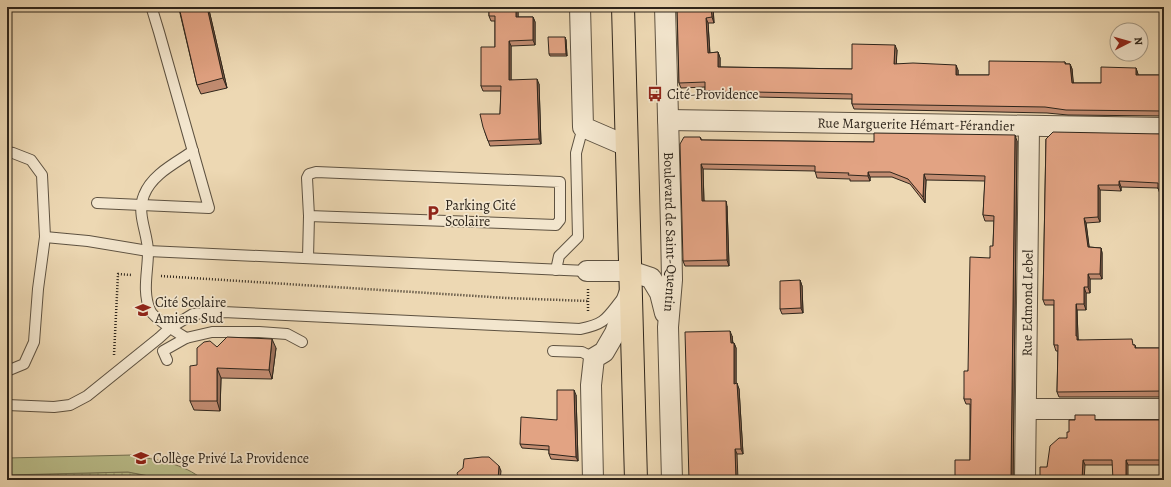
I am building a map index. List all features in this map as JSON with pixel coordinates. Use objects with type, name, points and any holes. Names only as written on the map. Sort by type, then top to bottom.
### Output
[{"type":"main road","points":[[623,7],[636,480]]},
{"type":"street","points":[[580,7],[583,127],[627,146]]},
{"type":"street","name":"Boulevard de Saint-Quentin","points":[[665,7],[672,280],[668,327],[672,480]]},
{"type":"street","name":"Rue Marguerite Hémart-Férandier","points":[[668,120],[1164,128]]},
{"type":"street","name":"Rue Edmond Lebel","points":[[1025,480],[1029,126]]},
{"type":"street","points":[[587,271],[630,279],[651,278],[660,293],[668,327]]},
{"type":"street","points":[[593,480],[591,385],[594,358],[604,352],[615,333],[630,279]]},
{"type":"street","points":[[1026,409],[1164,409]]},
{"type":"lane","points":[[96,203],[209,208],[160,32],[150,7]]},
{"type":"lane","points":[[556,270],[559,256],[578,237],[576,154],[583,127]]},
{"type":"lane","points":[[186,338],[170,328],[150,312],[145,290],[148,251],[141,205],[144,194],[156,177],[193,151]]},
{"type":"lane","points":[[7,152],[31,160],[42,175],[45,237],[38,289],[34,342],[24,364],[7,371]]},
{"type":"lane","points":[[308,258],[309,216],[307,178],[309,174],[316,172],[560,182],[560,220],[556,226],[309,216]]},
{"type":"lane","points":[[45,237],[88,241],[148,251],[587,271]]},
{"type":"lane","points":[[7,405],[54,407],[70,405],[87,396],[170,328],[193,314],[223,312],[580,329],[604,321],[630,279]]},
{"type":"lane","points":[[167,360],[163,351],[186,338],[212,332],[259,332],[287,334],[302,342]]},
{"type":"lane","points":[[553,351],[582,352],[594,358]]},
{"type":"green space","points":[[132,455],[179,466],[203,480],[161,480],[154,477],[128,472],[7,475],[7,458]]},
{"type":"green space","points":[[128,472],[154,477],[161,480],[7,480],[7,475]]},
{"type":"building","points":[[179,7],[207,7],[223,78],[197,85]]},
{"type":"building","points":[[489,7],[516,7],[516,17],[533,17],[533,40],[509,41],[509,80],[537,79],[539,139],[488,141],[480,114],[500,114],[501,86],[481,86],[481,47],[495,47],[495,16],[489,16]]},
{"type":"building","points":[[677,7],[711,7],[712,17],[706,18],[708,53],[718,52],[718,67],[852,69],[852,44],[895,45],[894,64],[913,63],[956,65],[956,75],[989,75],[989,61],[1065,62],[1065,64],[1070,64],[1072,83],[1101,83],[1101,67],[1136,68],[1136,75],[1164,75],[1164,112],[1066,110],[1045,107],[852,104],[852,94],[705,91],[705,82],[679,83]]},
{"type":"building","points":[[548,37],[565,37],[566,54],[549,54]]},
{"type":"building","points":[[1053,132],[1164,134],[1164,189],[1158,189],[1158,183],[1119,181],[1119,185],[1098,185],[1098,217],[1084,218],[1088,247],[1101,248],[1100,274],[1088,274],[1088,287],[1084,287],[1084,304],[1076,304],[1076,336],[1077,340],[1132,339],[1135,348],[1164,348],[1164,391],[1057,392],[1058,345],[1054,345],[1054,300],[1043,300],[1046,139]]},
{"type":"building","points":[[874,133],[1015,135],[1011,480],[955,480],[955,460],[970,460],[971,399],[964,399],[964,371],[968,371],[970,257],[990,258],[990,246],[993,246],[994,216],[983,215],[985,176],[924,174],[923,197],[908,179],[890,172],[868,172],[868,176],[848,175],[849,173],[815,172],[815,166],[701,164],[702,201],[726,201],[727,260],[683,261],[680,144],[684,137],[700,137],[701,140],[874,142]]},
{"type":"building","points":[[800,280],[801,308],[780,309],[780,281]]},
{"type":"building","points":[[730,331],[731,343],[734,343],[734,384],[737,383],[741,449],[735,449],[736,480],[689,480],[685,332]]},
{"type":"building","points":[[227,337],[272,339],[269,370],[217,368],[217,401],[190,401],[190,366],[197,365],[197,348],[204,342],[210,341],[217,347]]},
{"type":"building","points":[[557,390],[574,390],[576,457],[549,454],[549,446],[520,444],[521,417],[557,420]]},
{"type":"building","points":[[1075,415],[1095,415],[1095,420],[1164,420],[1164,460],[1126,460],[1126,480],[1113,480],[1112,460],[1083,460],[1082,480],[1040,480],[1040,467],[1047,467],[1050,446],[1059,438],[1067,438],[1067,432],[1069,432],[1069,420],[1075,420]]},
{"type":"building","points":[[489,457],[499,466],[498,480],[459,480],[457,473],[463,468],[464,459]]},
{"type":"place","name":"Cité-Providence","points":[[655,94]]},
{"type":"place","name":"Parking Cité Scolaire","points":[[433,213]]},
{"type":"place","name":"Cité Scolaire Amiens Sud","points":[[143,310]]},
{"type":"place","name":"Collège Privé La Providence","points":[[141,458]]}]
